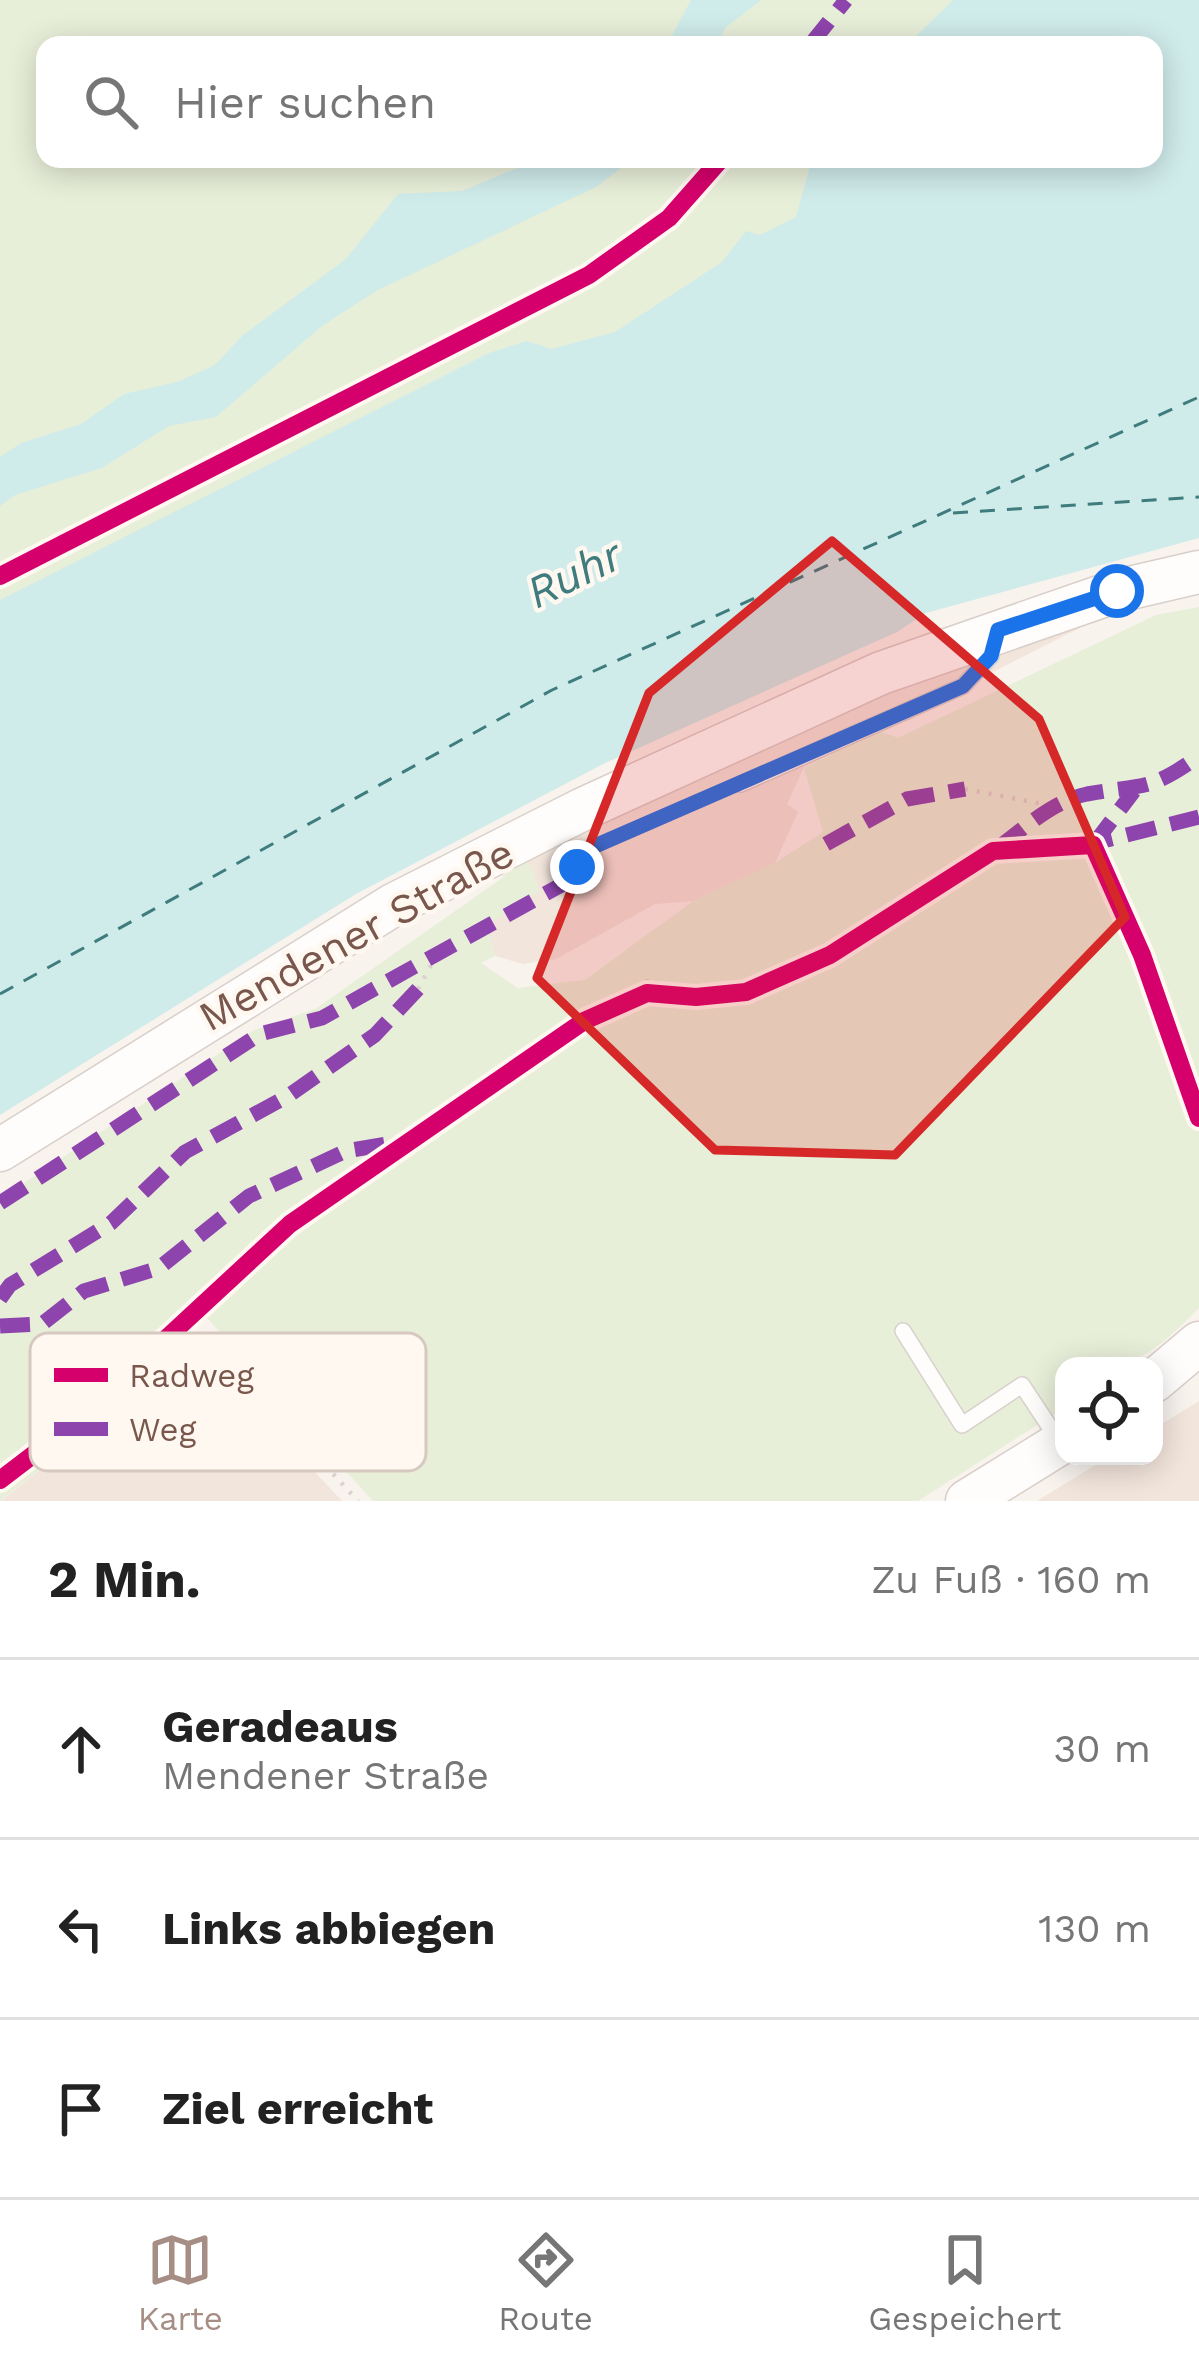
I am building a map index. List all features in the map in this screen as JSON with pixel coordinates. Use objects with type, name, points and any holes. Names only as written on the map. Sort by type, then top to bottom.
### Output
[{"type":"street","name":"Mendener Straße","points":[[0,1150],[393,905],[762,724],[998,630],[1117,591],[1199,572]]},
{"type":"street","points":[[1163,1373],[1199,1343]]},
{"type":"street","points":[[967,1501],[1055,1447]]},
{"type":"lane","points":[[741,784],[963,686],[991,656],[998,630]]},
{"type":"lane","points":[[1176,1057],[1199,1118]]},
{"type":"lane","points":[[903,1331],[962,1426],[1022,1385],[1055,1431]]},
{"type":"path","points":[[579,870],[572,856],[741,784]]},
{"type":"path","points":[[965,789],[1054,806]]},
{"type":"path","points":[[418,989],[437,954]]},
{"type":"path","points":[[647,979],[647,993]]},
{"type":"path","points":[[187,1315],[204,1333]]},
{"type":"path","points":[[330,1471],[358,1501]]},
{"type":"highlighted area","points":[[832,541],[1039,719],[1125,917],[895,1155],[715,1150],[537,978],[649,693]]},
{"type":"shaded area","points":[[1059,622],[1080,628],[804,767],[787,804],[798,812],[775,863],[693,901],[655,904],[556,959],[523,964],[495,956],[486,925],[539,891],[525,853],[748,744]]},
{"type":"shaded area","points":[[1199,1401],[1199,1501],[1037,1501],[1095,1465],[1163,1465],[1163,1423]]},
{"type":"shaded area","points":[[39,1471],[314,1471],[342,1501],[1,1501]]},
{"type":"green space","points":[[0,0],[1199,0],[1199,307],[0,807]]},
{"type":"green space","points":[[1199,607],[1199,1308],[1166,1339],[1139,1357],[1055,1357],[1055,1414],[918,1501],[373,1501],[346,1471],[426,1471],[426,1333],[221,1333],[207,1318],[191,1333],[30,1333],[30,1471],[38,1471],[0,1501],[0,1199],[254,1030],[315,1009],[501,879],[525,853],[540,891],[487,925],[495,956],[481,963],[518,988],[585,980],[693,901],[775,863],[823,832],[804,768],[879,731],[898,738],[1156,615]]},
{"type":"water","points":[[691,0],[761,0],[725,28],[722,36],[672,36]]},
{"type":"water","name":"Ruhr","points":[[953,0],[1199,0],[1199,538],[926,613],[897,632],[603,764],[356,894],[0,1115],[0,600],[489,353],[527,341],[551,349],[615,332],[722,262],[746,231],[760,235],[796,217],[810,168],[1163,168],[1163,36],[916,36]]},
{"type":"water","points":[[517,168],[621,168],[596,187],[376,291],[322,326],[216,417],[169,426],[102,468],[15,495],[0,506],[0,457],[21,443],[81,424],[124,394],[177,382],[215,365],[243,335],[346,259],[398,194],[462,191]]},
{"type":"ferry route","points":[[0,994],[552,690],[1199,397]]},
{"type":"ferry route","points":[[953,513],[1199,497]]},
{"type":"marked path","points":[[817,36],[846,0]]},
{"type":"marked path","points":[[999,847],[1063,802],[1156,781],[1199,756]]},
{"type":"marked path","points":[[826,844],[907,799],[965,789]]},
{"type":"marked path","points":[[1093,845],[1134,791]]},
{"type":"marked path","points":[[1083,846],[1199,817]]},
{"type":"marked path","points":[[0,1203],[260,1034],[322,1018],[581,874]]},
{"type":"marked path","points":[[0,1299],[10,1285],[111,1223],[185,1152],[288,1096],[375,1035],[418,989]]},
{"type":"marked path","points":[[0,1326],[42,1324],[84,1291],[159,1268],[249,1196],[346,1151],[399,1142]]},
{"type":"cycle path","points":[[0,576],[589,275],[669,218],[713,168]]},
{"type":"cycle path","points":[[172,1333],[290,1224],[584,1021],[647,993],[696,997],[746,992],[830,955],[993,851],[1093,845],[1142,955],[1199,1118]]},
{"type":"cycle path","points":[[0,1480],[30,1457]]},
{"type":"route","points":[[577,867],[572,856],[963,686],[991,656],[998,630],[1117,591]]}]
